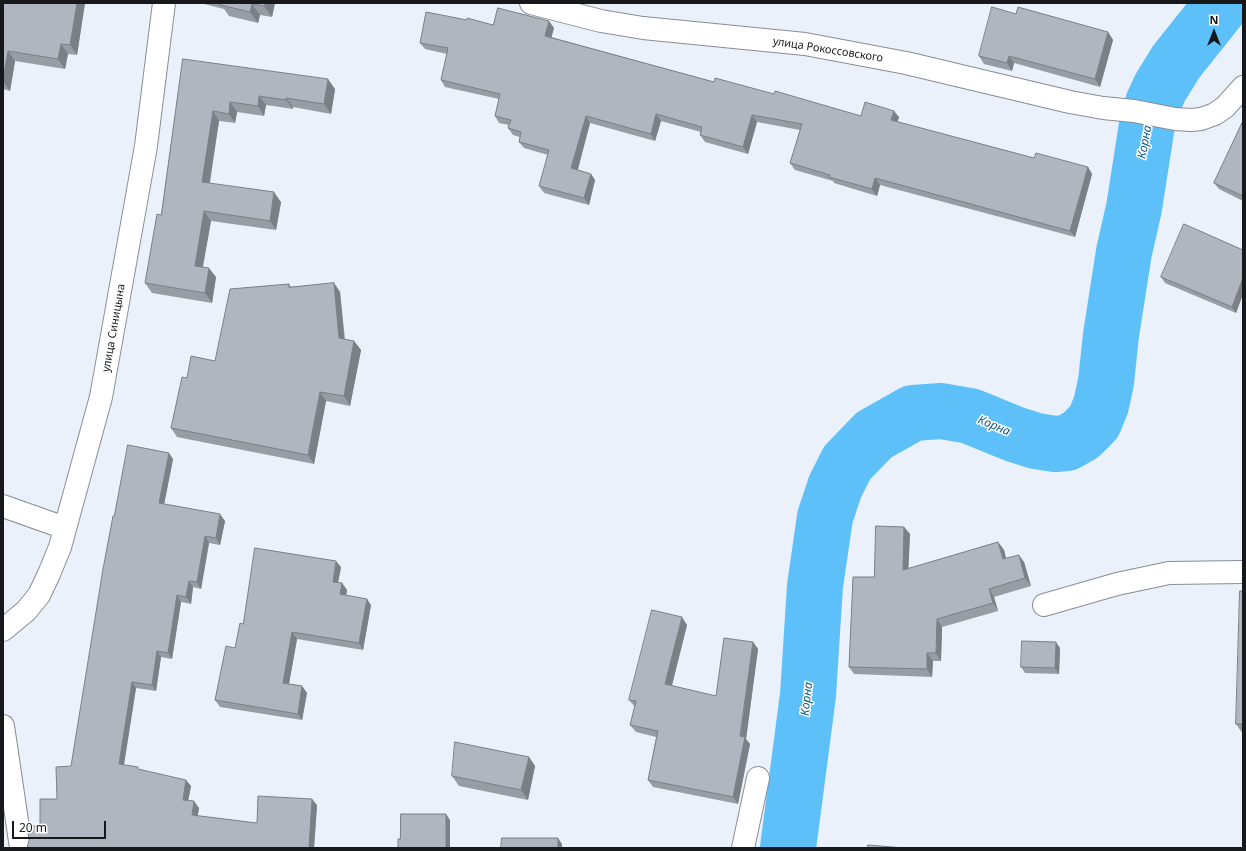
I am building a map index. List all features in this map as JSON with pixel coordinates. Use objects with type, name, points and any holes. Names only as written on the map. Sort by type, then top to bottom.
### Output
[{"type":"street","name":"улица Синицына","points":[[3,630],[26,611],[38,595],[60,548],[101,397],[146,146],[164,3]]},
{"type":"street","name":"улица Рокоссовского","points":[[531,3],[601,21],[643,28],[805,44],[906,63],[1070,102],[1191,120],[1215,114],[1225,107],[1243,87]]},
{"type":"street","points":[[3,506],[65,528]]},
{"type":"street","points":[[1044,605],[1117,584],[1169,573],[1243,572]]},
{"type":"street","points":[[3,726],[21,848]]},
{"type":"street","points":[[744,848],[758,778]]},
{"type":"building","points":[[3,3],[77,3],[70,45],[61,44],[58,59],[8,51],[3,80]]},
{"type":"building","points":[[222,3],[265,3],[264,6],[252,4],[250,12],[221,5]]},
{"type":"building","points":[[992,7],[1016,14],[1018,7],[1108,32],[1095,79],[1009,56],[1007,63],[979,56]]},
{"type":"building","points":[[498,8],[549,21],[545,36],[714,82],[715,78],[774,94],[775,91],[861,116],[865,102],[894,111],[891,120],[1034,158],[1036,153],[1088,167],[1070,231],[875,178],[872,189],[829,177],[830,175],[790,163],[802,124],[752,115],[743,147],[700,135],[702,127],[656,114],[651,134],[586,116],[571,168],[591,174],[584,198],[539,186],[549,150],[519,142],[521,132],[508,128],[511,120],[495,116],[500,94],[441,80],[448,48],[420,43],[426,12],[467,20],[467,18],[493,25]]},
{"type":"building","points":[[183,59],[328,79],[324,104],[286,98],[286,100],[259,96],[258,106],[230,102],[229,114],[213,111],[202,182],[274,192],[270,221],[204,211],[195,266],[209,268],[205,293],[145,283],[157,214],[161,215]]},
{"type":"building","points":[[1243,121],[1243,196],[1214,183]]},
{"type":"building","points":[[1184,224],[1243,250],[1243,278],[1232,307],[1161,277]]},
{"type":"building","points":[[334,283],[339,338],[354,341],[344,396],[320,392],[308,455],[171,428],[182,377],[187,378],[191,356],[215,361],[230,289],[289,284],[289,287]]},
{"type":"building","points":[[128,445],[169,453],[159,503],[220,514],[216,538],[205,536],[197,582],[189,581],[186,597],[177,595],[168,653],[157,651],[152,685],[132,682],[119,764],[138,767],[138,769],[186,780],[183,800],[194,801],[192,815],[257,823],[258,796],[312,799],[309,848],[27,848],[29,840],[27,826],[40,826],[40,799],[57,799],[56,767],[71,766],[103,569]]},
{"type":"building","points":[[876,526],[904,527],[903,570],[998,542],[1003,559],[1019,555],[1025,578],[989,589],[993,603],[937,619],[936,653],[927,653],[927,669],[849,667],[853,577],[874,577]]},
{"type":"building","points":[[255,548],[336,561],[333,582],[342,583],[340,594],[367,599],[359,643],[292,632],[283,683],[302,686],[298,714],[215,700],[226,646],[235,648],[240,623],[243,624]]},
{"type":"building","points":[[1240,591],[1243,591],[1243,724],[1236,724]]},
{"type":"building","points":[[652,610],[682,617],[665,684],[716,696],[724,638],[753,642],[740,736],[745,737],[733,797],[648,780],[658,731],[630,725],[636,701],[629,700]]},
{"type":"building","points":[[1022,641],[1056,642],[1055,668],[1021,667]]},
{"type":"building","points":[[455,742],[529,757],[521,790],[452,776]]},
{"type":"building","points":[[401,814],[446,814],[446,848],[398,848],[398,839],[400,839]]},
{"type":"building","points":[[502,838],[558,838],[558,848],[501,848]]},
{"type":"building","points":[[868,845],[905,848],[868,848]]},
{"type":"waterway","name":"Корна","points":[[788,848],[808,695],[815,586],[825,517],[835,487],[847,463],[874,435],[913,413],[941,411],[970,416],[1014,434],[1036,441],[1055,444],[1067,443],[1081,435],[1094,422],[1101,405],[1106,382],[1111,335],[1124,252],[1134,208],[1147,125],[1153,103],[1160,88],[1176,62],[1223,3]]}]
